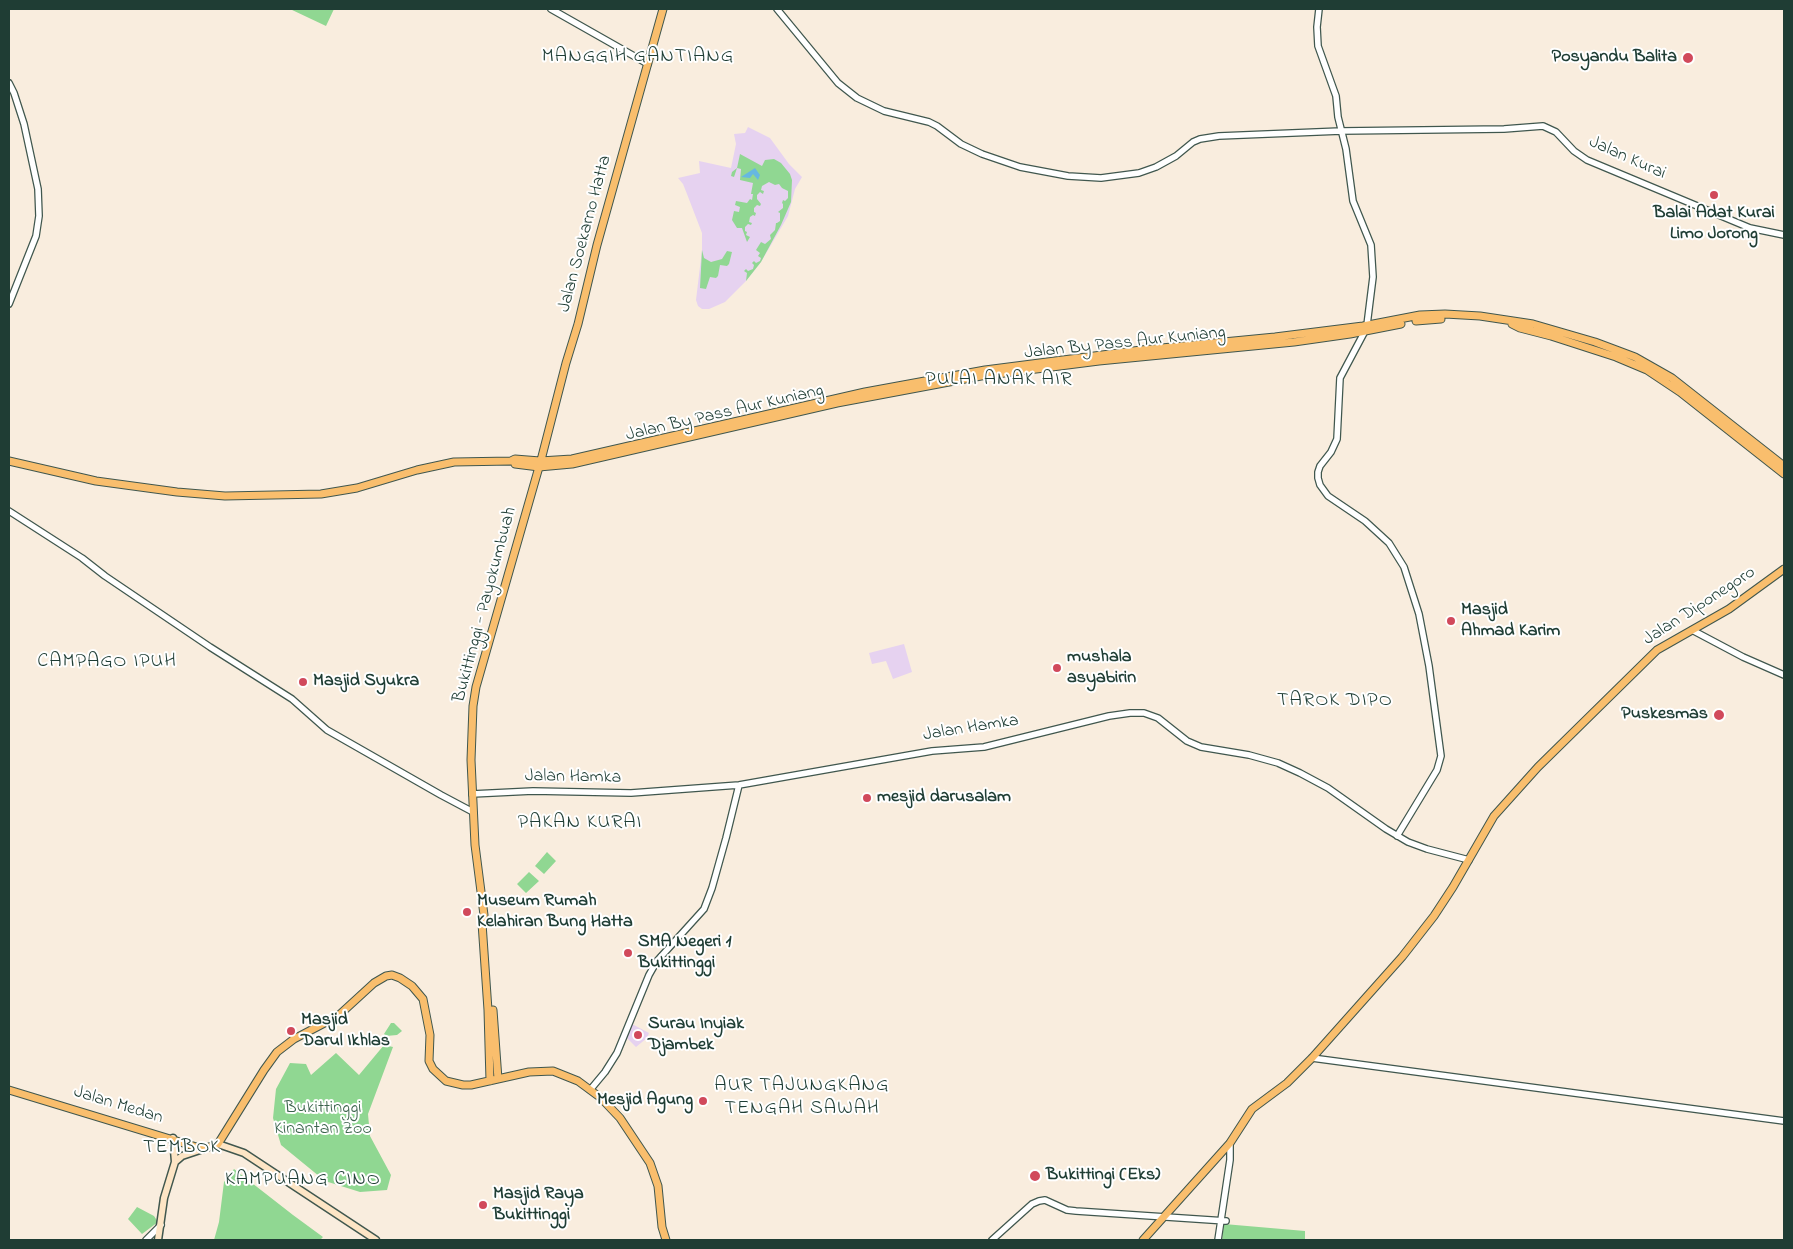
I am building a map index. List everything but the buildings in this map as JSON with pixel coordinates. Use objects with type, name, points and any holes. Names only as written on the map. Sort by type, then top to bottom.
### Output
[{"type":"main road","name":"Jalan Soekarno Hatta","points":[[540,464],[597,245],[663,9]]},
{"type":"main road","name":"Jalan By Pass Aur Kuniang","points":[[9,461],[96,482],[177,492],[225,496],[321,494],[372,485],[436,465],[515,460],[540,464],[572,459],[797,411],[866,392],[938,382],[985,370],[1350,334],[1366,328],[1420,318],[1513,322],[1533,326],[1608,350],[1652,369],[1784,466]]},
{"type":"main road","name":"Jalan By Pass Aur Kuniang","points":[[1513,322],[1523,318],[1572,331],[1616,345],[1652,362],[1689,386],[1784,466]]},
{"type":"main road","name":"Jalan By Pass Aur Kuniang","points":[[1513,322],[1520,328],[1616,357],[1647,370],[1680,392],[1784,474]]},
{"type":"main road","name":"Bukittinggi - Payokumbuah","points":[[490,1081],[488,1010],[482,923],[484,915],[477,861],[472,794],[472,706],[540,464]]},
{"type":"main road","name":"Jalan Diponegoro","points":[[1143,1240],[1230,1142],[1252,1109],[1287,1083],[1312,1058],[1402,958],[1434,916],[1502,806],[1538,767],[1657,650],[1756,590],[1784,569]]},
{"type":"main road","points":[[484,915],[498,1079]]},
{"type":"main road","points":[[218,1144],[277,1052],[294,1039],[338,1016],[374,983],[386,976],[392,975],[400,978],[418,992],[423,999],[430,1034],[429,1060],[439,1076],[446,1081],[463,1085],[529,1072],[553,1072],[571,1077],[590,1090],[620,1118],[650,1163],[658,1186],[662,1227],[666,1240]]},
{"type":"main road","name":"Jalan Medan","points":[[9,1090],[173,1138],[203,1149]]},
{"type":"main road","points":[[158,1240],[164,1198],[175,1162],[173,1138]]},
{"type":"main road","points":[[175,1162],[182,1156],[218,1144],[244,1152],[376,1240]]},
{"type":"street","points":[[551,9],[648,64]]},
{"type":"street","name":"Jalan Kurai","points":[[777,9],[838,83],[857,98],[884,111],[928,122],[937,126],[961,144],[982,154],[1020,167],[1060,175],[1088,178],[1127,175],[1165,164],[1193,142],[1200,139],[1242,134],[1497,129],[1535,126],[1551,128],[1574,151],[1587,160],[1750,228],[1784,235]]},
{"type":"street","points":[[1319,9],[1317,38],[1336,96],[1353,201],[1357,215],[1369,238],[1373,277],[1366,328],[1342,374],[1339,389],[1337,438],[1331,452],[1318,472],[1318,478],[1328,496],[1365,521],[1390,543],[1404,567],[1419,614],[1429,666],[1441,756],[1436,770],[1397,836]]},
{"type":"street","points":[[9,83],[24,124],[38,189],[40,216],[36,236],[9,304]]},
{"type":"street","points":[[9,511],[82,558],[210,648],[292,699],[326,730],[474,812]]},
{"type":"street","points":[[1692,630],[1743,657],[1784,675]]},
{"type":"street","name":"Jalan Hamka","points":[[472,794],[533,791],[631,793],[739,785],[932,751],[984,746],[1110,716],[1144,713],[1158,718],[1187,741],[1201,747],[1249,754],[1315,780],[1397,836],[1418,846],[1469,860]]},
{"type":"street","points":[[590,1090],[605,1072],[616,1053],[649,975],[657,961],[704,909],[712,888],[739,785]]},
{"type":"street","points":[[1312,1058],[1784,1121]]},
{"type":"street","points":[[1218,1240],[1223,1220],[1230,1160],[1230,1142]]},
{"type":"street","points":[[992,1240],[1032,1204],[1045,1200],[1067,1210],[1223,1220]]},
{"type":"street","points":[[146,1240],[161,1225]]},
{"type":"shaded area","points":[[748,127],[770,138],[789,164],[802,177],[795,189],[788,216],[761,262],[746,281],[725,302],[709,309],[702,309],[698,306],[696,300],[702,250],[702,233],[683,184],[678,178],[700,173],[699,161],[731,168],[736,144],[734,134],[745,133]]},
{"type":"shaded area","points":[[904,644],[912,672],[893,679],[886,661],[872,664],[869,653]]},
{"type":"shaded area","points":[[632,1024],[649,1033],[647,1038],[636,1047],[626,1037]]},
{"type":"green space","points":[[290,9],[334,9],[326,26]]},
{"type":"green space","points":[[740,154],[762,166],[765,160],[774,159],[781,163],[790,174],[792,180],[791,202],[781,225],[761,262],[746,281],[747,273],[744,271],[746,269],[748,271],[753,269],[754,265],[752,263],[754,261],[756,263],[760,261],[761,258],[758,256],[760,253],[756,250],[761,242],[765,244],[771,239],[770,235],[775,230],[776,223],[780,221],[780,213],[778,212],[783,208],[783,200],[785,201],[788,198],[788,191],[779,184],[775,185],[769,182],[762,186],[763,194],[760,192],[757,195],[757,199],[761,204],[754,208],[756,213],[755,216],[750,217],[749,222],[752,223],[751,225],[748,224],[745,227],[746,235],[750,237],[747,242],[742,228],[737,228],[732,220],[734,211],[739,212],[740,207],[735,205],[736,201],[747,203],[750,199],[752,200],[753,183],[740,180],[741,169],[737,168]]},
{"type":"green space","points":[[737,168],[734,177],[731,176],[732,172]]},
{"type":"green space","points":[[702,250],[704,258],[711,262],[722,259],[727,251],[732,252],[729,264],[727,266],[720,265],[718,276],[716,278],[710,277],[706,289],[700,288]]},
{"type":"green space","points":[[547,852],[556,861],[544,874],[535,866]]},
{"type":"green space","points":[[529,872],[539,881],[526,893],[517,884]]},
{"type":"green space","points":[[391,1023],[394,1023],[402,1031],[397,1035],[386,1036],[384,1034]]},
{"type":"green space","name":"Bukittinggi Kinantan Zoo","points":[[384,1045],[393,1047],[368,1114],[370,1136],[391,1175],[387,1190],[360,1192],[325,1181],[281,1145],[273,1118],[276,1089],[290,1063],[306,1064],[311,1075],[336,1053],[359,1075]]},
{"type":"green space","name":"Bukittinggi Kinantan Zoo","points":[[234,1169],[323,1237],[320,1240],[214,1240],[219,1222],[224,1182]]},
{"type":"green space","points":[[137,1207],[154,1216],[158,1222],[142,1234],[128,1219]]},
{"type":"green space","points":[[1224,1224],[1305,1231],[1305,1240],[1222,1240]]},
{"type":"water","points":[[755,168],[760,175],[758,180],[753,174],[750,178],[741,177]]},
{"type":"place","name":"Posyandu Balita","points":[[1688,58]]},
{"type":"place","name":"Balai Adat Kurai Limo Jorong","points":[[1714,195]]},
{"type":"place","name":"Masjid Ahmad Karim","points":[[1451,621]]},
{"type":"place","name":"mushala asyabirin","points":[[1057,668]]},
{"type":"place","name":"Masjid Syukra","points":[[303,682]]},
{"type":"place","name":"Puskesmas","points":[[1719,715]]},
{"type":"place","name":"mesjid darusalam","points":[[867,798]]},
{"type":"place","name":"Museum Rumah Kelahiran Bung Hatta","points":[[467,912]]},
{"type":"place","name":"SMA Negeri 1 Bukittinggi","points":[[628,953]]},
{"type":"place","name":"Masjid Darul Ikhlas","points":[[291,1031]]},
{"type":"place","name":"Surau Inyiak Djambek","points":[[638,1035]]},
{"type":"place","name":"Mesjid Agung","points":[[703,1101]]},
{"type":"place","name":"Bukittingi (Eks)","points":[[1035,1176]]},
{"type":"place","name":"Masjid Raya Bukittinggi","points":[[483,1205]]},
{"type":"district","name":"MANGGIH GANTIANG","points":[[638,58]]},
{"type":"district","name":"PULAI ANAK AIR","points":[[999,381]]},
{"type":"district","name":"CAMPAGO IPUH","points":[[107,663]]},
{"type":"district","name":"TAROK DIPO","points":[[1335,702]]},
{"type":"district","name":"PAKAN KURAI","points":[[580,824]]},
{"type":"district","name":"AUR TAJUNGKANG TENGAH SAWAH","points":[[802,1098]]},
{"type":"district","name":"TEMBOK","points":[[182,1149]]},
{"type":"district","name":"KAMPUANG CINO","points":[[303,1181]]}]
